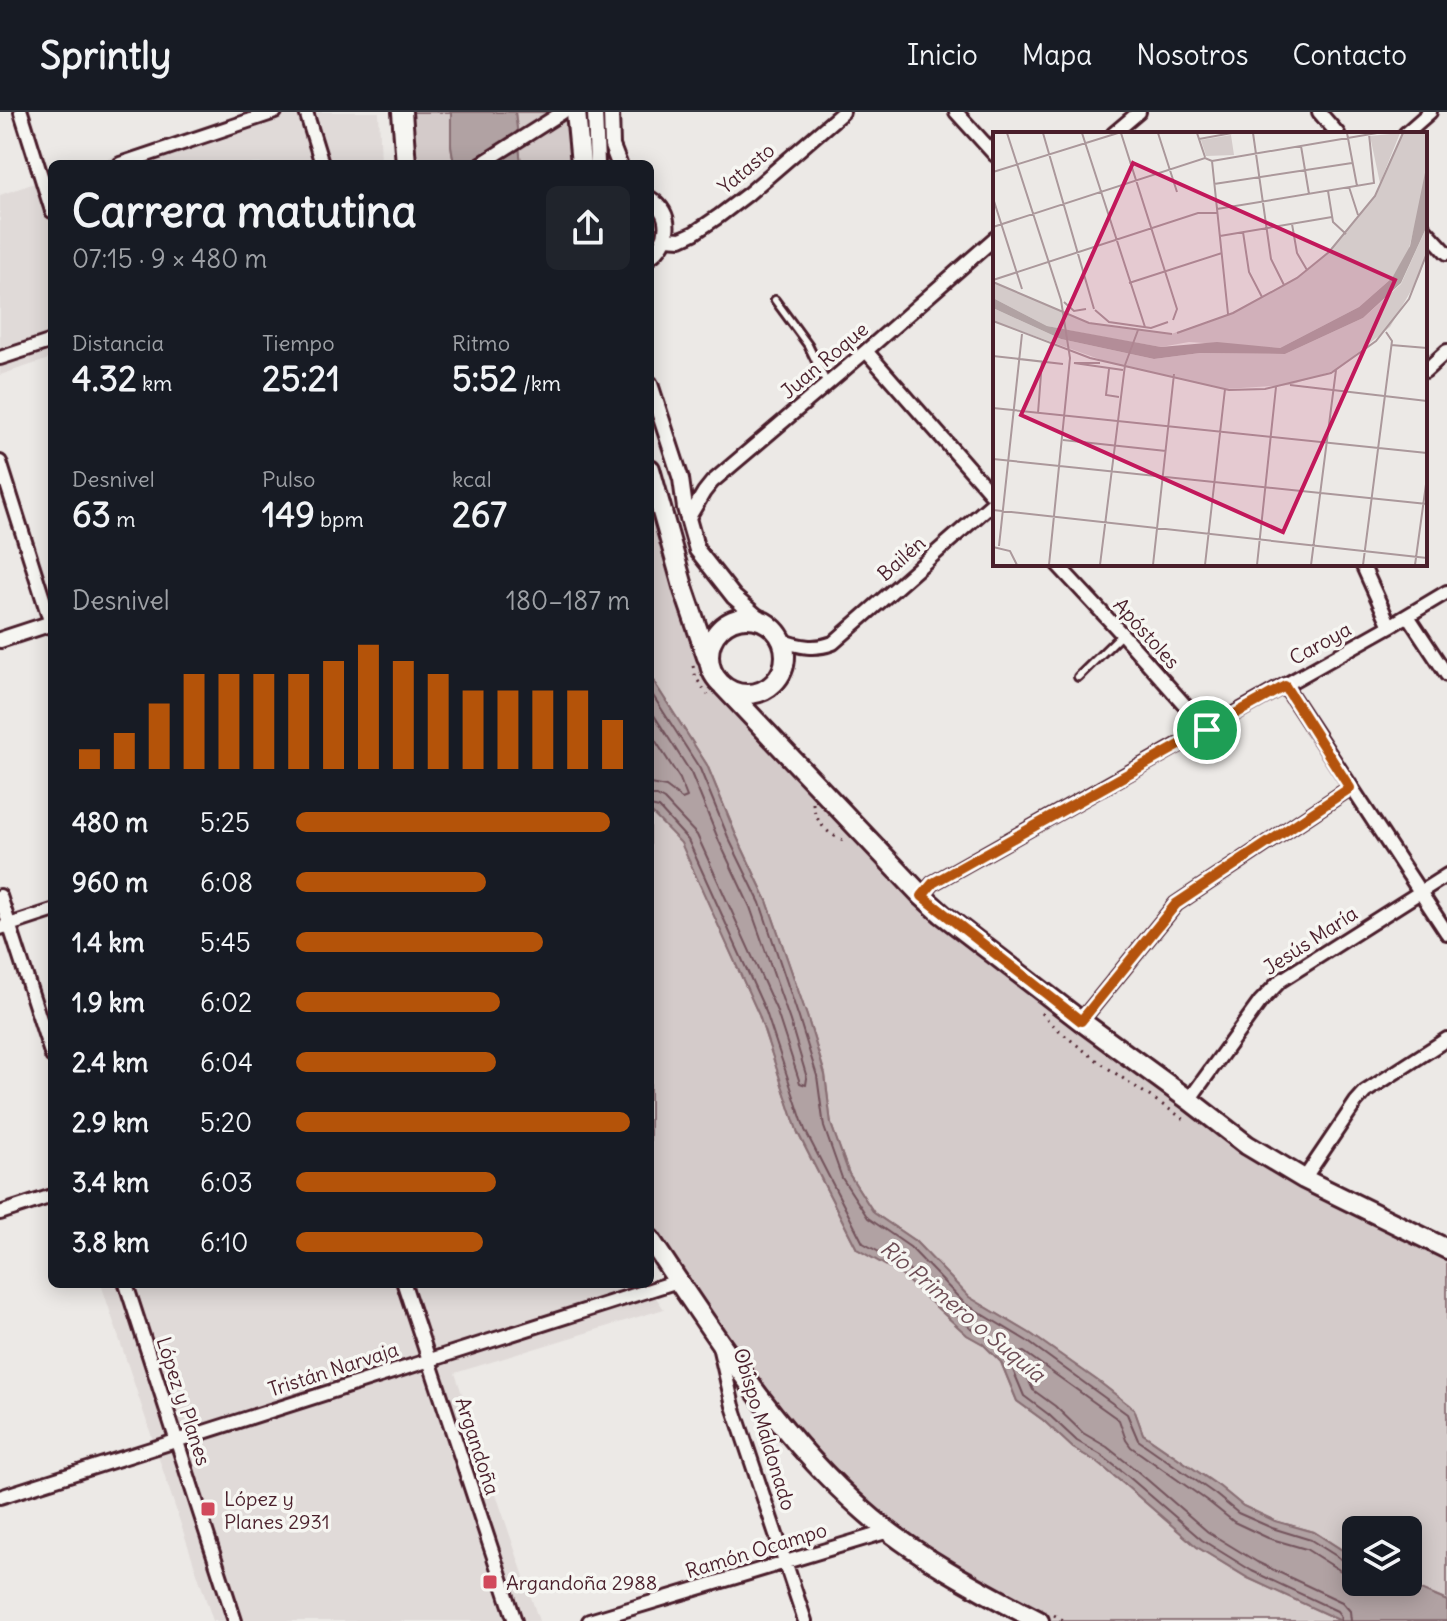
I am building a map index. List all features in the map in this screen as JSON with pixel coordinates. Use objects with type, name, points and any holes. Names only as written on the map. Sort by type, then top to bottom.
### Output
[{"type":"main road","points":[[402,112],[406,160]]},
{"type":"main road","points":[[576,112],[581,160]]},
{"type":"main road","points":[[654,495],[716,678],[922,896],[1081,1021],[1247,1145],[1304,1179],[1447,1249]]},
{"type":"main road","points":[[711,668],[710,645],[716,633],[737,619],[762,621],[781,640],[783,665],[779,677],[770,686],[747,694],[723,686]]},
{"type":"main road","points":[[654,1234],[678,1281],[717,1341],[804,1451],[864,1511],[889,1531],[989,1595],[1046,1618]]},
{"type":"street","points":[[21,112],[48,185]]},
{"type":"street","points":[[132,160],[275,112]]},
{"type":"street","points":[[306,112],[321,160]]},
{"type":"street","points":[[487,160],[563,112]]},
{"type":"street","points":[[595,112],[597,160]]},
{"type":"street","points":[[611,112],[612,146],[617,160]]},
{"type":"street","name":"Yatasto","points":[[659,247],[694,233],[719,216],[843,112]]},
{"type":"street","points":[[956,112],[993,153]]},
{"type":"street","points":[[1115,132],[1139,112]]},
{"type":"street","points":[[1319,112],[1336,132]]},
{"type":"street","points":[[1407,132],[1430,112]]},
{"type":"street","points":[[654,203],[666,219],[659,247]]},
{"type":"street","points":[[1427,231],[1447,253]]},
{"type":"street","name":"Juan Roque","points":[[688,519],[712,482],[993,240]]},
{"type":"street","points":[[0,358],[48,342]]},
{"type":"street","points":[[866,351],[993,498]]},
{"type":"street","points":[[1427,369],[1447,351]]},
{"type":"street","points":[[654,396],[681,479],[697,550],[734,597],[762,621]]},
{"type":"street","points":[[0,462],[48,612]]},
{"type":"street","name":"Bailén","points":[[781,640],[805,648],[824,647],[843,637],[993,502]]},
{"type":"street","name":"Apóstoles","points":[[1059,566],[1207,730]]},
{"type":"street","points":[[1363,566],[1390,626]]},
{"type":"street","name":"Caroya","points":[[922,896],[933,883],[1447,592]]},
{"type":"street","points":[[1408,616],[1447,675]]},
{"type":"street","points":[[0,640],[48,625]]},
{"type":"street","points":[[1285,686],[1447,933]]},
{"type":"street","points":[[1081,1021],[1176,904],[1350,788]]},
{"type":"street","name":"Jesús María","points":[[1189,1100],[1269,991],[1280,981],[1447,875]]},
{"type":"street","points":[[0,896],[5,926],[48,1045]]},
{"type":"street","points":[[5,926],[48,912]]},
{"type":"street","points":[[1304,1179],[1365,1092],[1447,1039]]},
{"type":"street","points":[[0,1213],[48,1197]]},
{"type":"street","name":"Tristán Narvaja","points":[[0,1497],[678,1281]]},
{"type":"street","name":"López y Planes","points":[[127,1288],[235,1621]]},
{"type":"street","name":"Argandoña","points":[[405,1288],[515,1621]]},
{"type":"street","name":"Obispo Maldonado","points":[[717,1341],[733,1406],[805,1621]]},
{"type":"street","name":"Ramón Ocampo","points":[[589,1621],[889,1531]]},
{"type":"lane","points":[[775,300],[800,333],[827,384]]},
{"type":"lane","points":[[1078,677],[1122,634]]},
{"type":"path","points":[[1046,1618],[1065,1621]]},
{"type":"shaded area","points":[[245,112],[379,112],[381,160],[104,160]]},
{"type":"shaded area","points":[[402,112],[451,112],[453,160],[406,160]]},
{"type":"shaded area","points":[[515,112],[576,112],[581,160],[521,160]]},
{"type":"shaded area","points":[[48,178],[48,359],[0,375],[0,195]]},
{"type":"shaded area","points":[[654,482],[709,658],[723,686],[922,896],[1247,1145],[1447,1249],[1447,1601],[1422,1590],[1422,1516],[1342,1516],[1342,1550],[1314,1532],[1275,1521],[1243,1506],[1143,1434],[1134,1409],[1031,1334],[969,1297],[915,1241],[874,1213],[849,1174],[831,1124],[825,1074],[807,1016],[767,901],[707,765],[654,682]]},
{"type":"shaded area","points":[[654,815],[681,842],[759,1015],[798,1133],[857,1249],[899,1273],[967,1335],[983,1344],[1001,1362],[1017,1401],[1073,1448],[1097,1462],[1197,1547],[1248,1578],[1341,1621],[1039,1621],[989,1595],[838,1486],[654,1244]]},
{"type":"shaded area","points":[[102,1288],[649,1288],[664,1309],[455,1373],[539,1621],[213,1621]]},
{"type":"water","points":[[451,112],[515,112],[521,160],[453,160]]},
{"type":"water","name":"Río Primero o Suquía","points":[[654,682],[707,765],[767,901],[825,1075],[831,1124],[849,1174],[874,1213],[915,1241],[969,1297],[1031,1334],[1134,1409],[1143,1434],[1243,1506],[1275,1521],[1314,1532],[1342,1550],[1342,1596],[1422,1596],[1422,1590],[1447,1601],[1447,1621],[1341,1621],[1248,1578],[1197,1547],[1097,1462],[1073,1448],[1017,1401],[1001,1362],[983,1344],[967,1335],[899,1273],[857,1249],[798,1133],[759,1015],[681,843],[654,815]]},
{"type":"place","name":"López y Planes 2931","points":[[208,1509]]},
{"type":"place","name":"Argandoña 2988","points":[[490,1582]]},
{"type":"route","points":[[1285,686],[1350,788],[1176,904],[1081,1021],[922,896],[933,883],[1207,730],[1285,686]]}]
